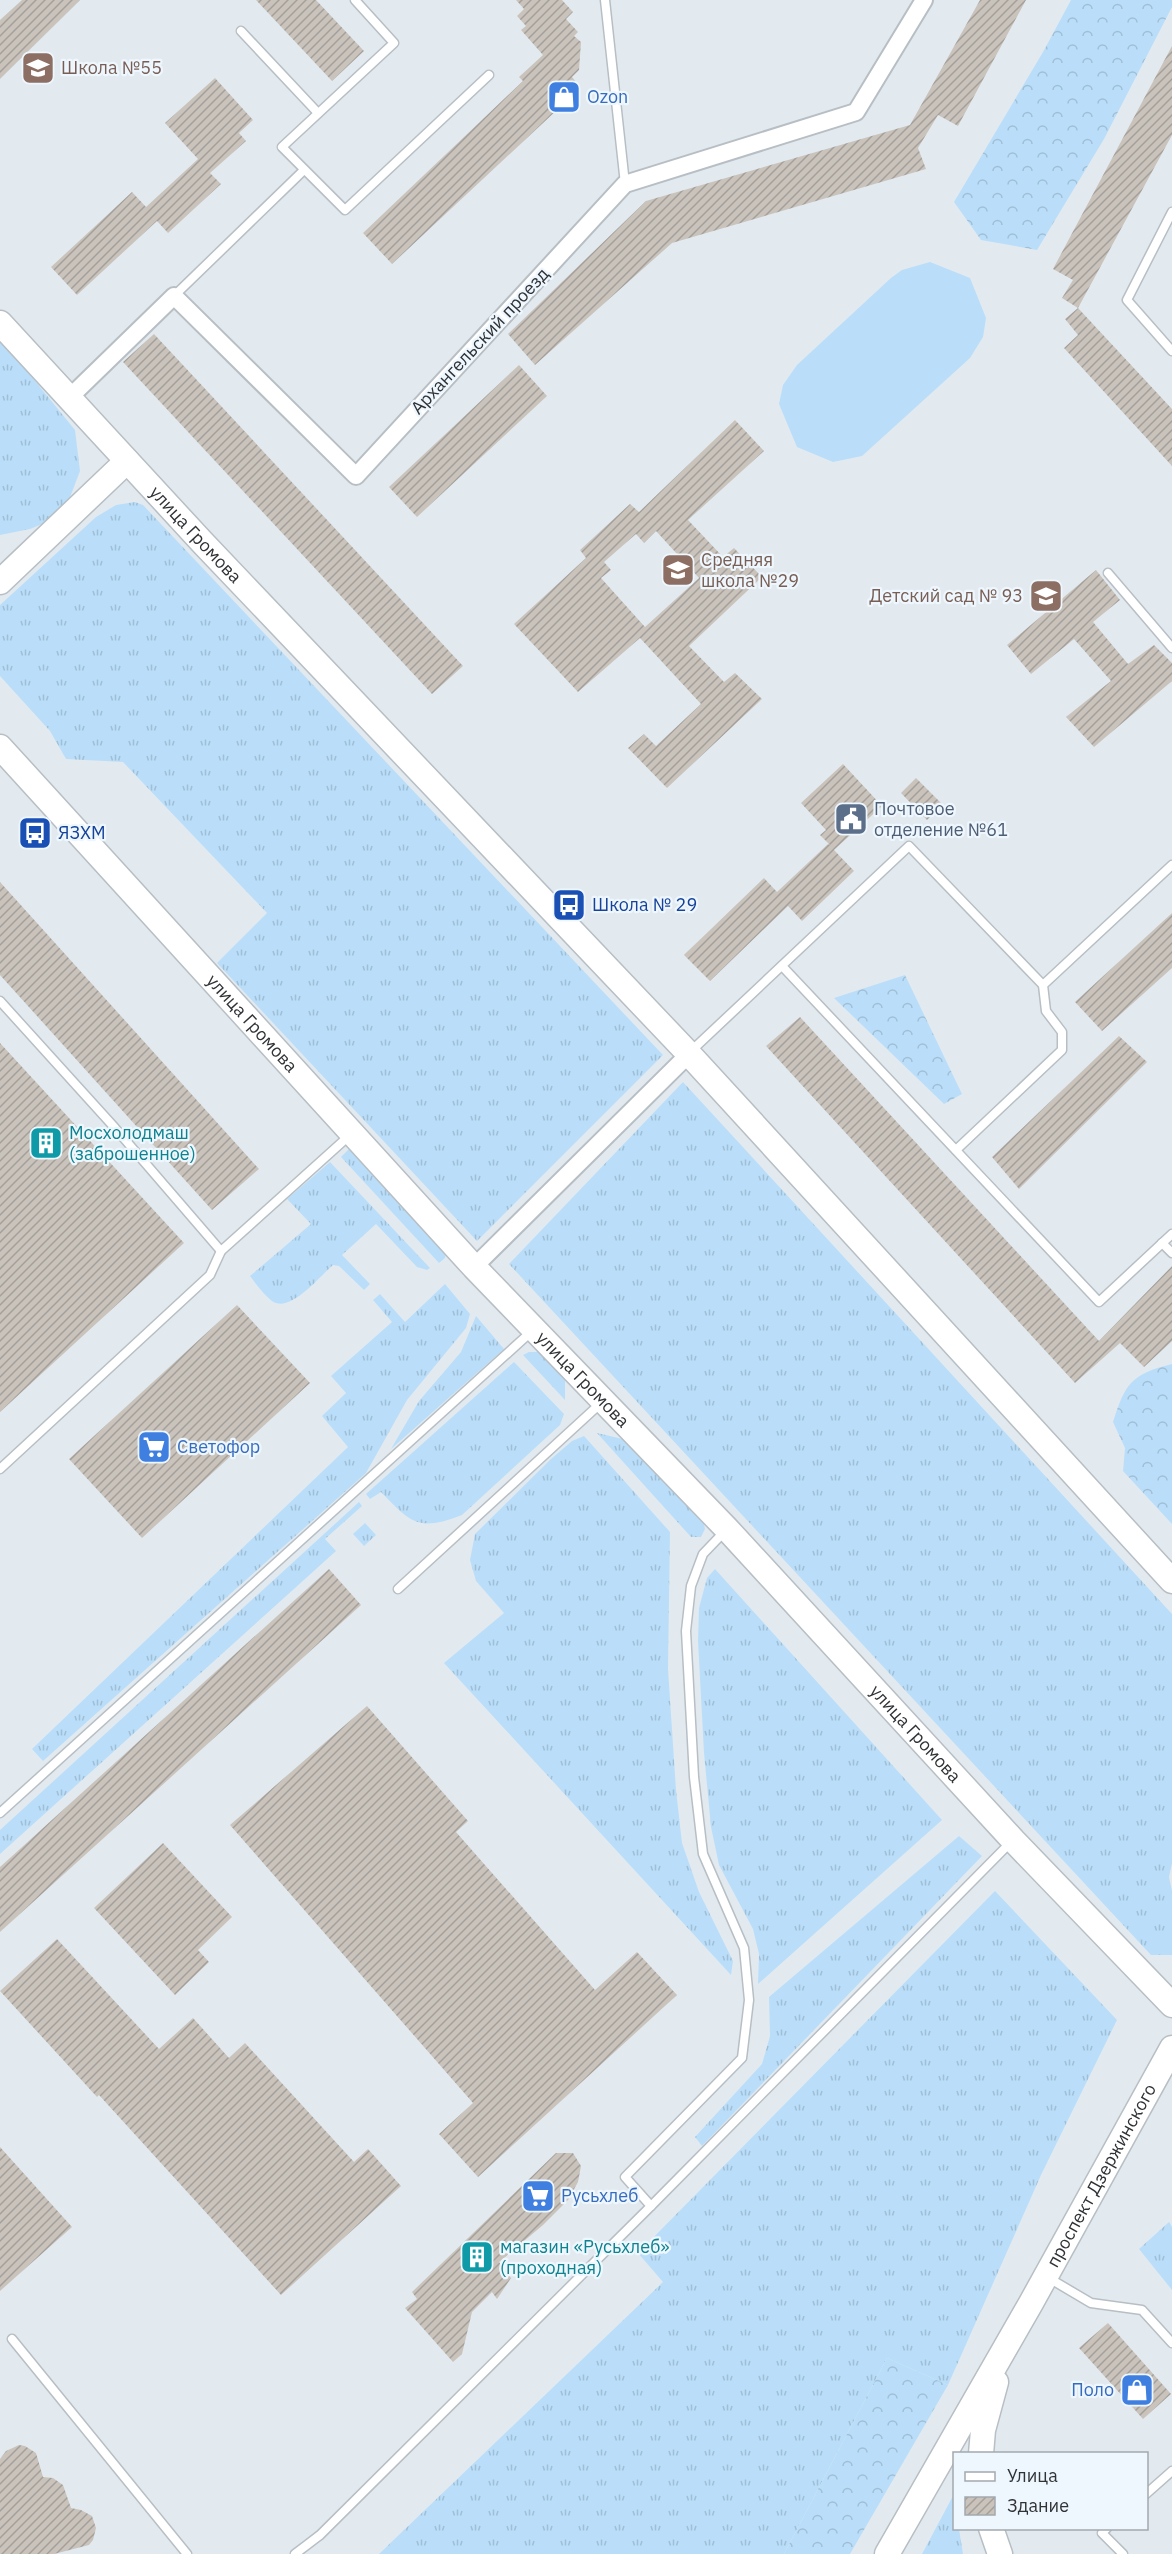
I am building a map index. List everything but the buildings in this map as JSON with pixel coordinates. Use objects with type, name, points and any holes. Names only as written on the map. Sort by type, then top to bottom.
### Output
[{"type":"street","points":[[625,184],[856,112],[924,0]]},
{"type":"street","name":"Архангельский проезд","points":[[174,296],[356,476],[625,184]]},
{"type":"street","points":[[69,398],[174,296]]},
{"type":"street","name":"улица Громова","points":[[0,322],[128,461],[688,1054],[1172,1581]]},
{"type":"street","points":[[0,582],[128,461]]},
{"type":"street","name":"улица Громова","points":[[2,751],[353,1132],[474,1267],[727,1529],[1013,1840],[1172,2005]]},
{"type":"street","points":[[474,1267],[688,1054]]},
{"type":"street","name":"проспект Дзержинского","points":[[1031,2303],[1172,2048]]},
{"type":"street","points":[[981,2452],[983,2430],[992,2393],[1009,2348],[1031,2303]]},
{"type":"street","points":[[887,2554],[1031,2303]]},
{"type":"street","points":[[991,2530],[1000,2554]]},
{"type":"lane","points":[[355,0],[394,43],[282,147],[345,210],[489,75]]},
{"type":"lane","points":[[605,0],[625,184]]},
{"type":"lane","points":[[241,30],[318,113]]},
{"type":"lane","points":[[174,296],[304,170]]},
{"type":"lane","points":[[1172,212],[1127,300],[1172,351]]},
{"type":"lane","points":[[1108,573],[1172,648]]},
{"type":"lane","points":[[688,1054],[909,846],[1043,985],[1046,1011],[1062,1032],[1062,1050],[956,1150]]},
{"type":"lane","points":[[1043,985],[1172,865]]},
{"type":"lane","points":[[782,966],[1099,1302],[1172,1234]]},
{"type":"lane","points":[[0,1001],[115,1128],[221,1251]]},
{"type":"lane","points":[[0,1469],[210,1275],[221,1251],[353,1132]]},
{"type":"lane","points":[[1162,1243],[1172,1253]]},
{"type":"lane","points":[[0,1813],[535,1329]]},
{"type":"lane","points":[[398,1589],[603,1400]]},
{"type":"lane","points":[[651,2206],[625,2177],[742,2058],[749,2000],[744,1948],[703,1854],[694,1777],[686,1631],[691,1586],[703,1554],[727,1529]]},
{"type":"lane","points":[[295,2554],[320,2535],[651,2206],[1013,1840]]},
{"type":"lane","points":[[1046,2276],[1091,2303],[1142,2310],[1172,2343]]},
{"type":"lane","points":[[12,2339],[187,2554]]},
{"type":"lane","points":[[1148,2492],[1172,2471]]},
{"type":"lane","points":[[1106,2530],[1102,2534],[1124,2554]]},
{"type":"green space","points":[[1071,0],[1172,0],[1172,7],[1104,139],[1037,250],[981,240],[954,202],[1043,52]]},
{"type":"green space","points":[[930,262],[970,278],[986,318],[983,337],[970,358],[862,456],[833,462],[797,447],[779,404],[783,385],[797,365],[891,278],[902,270]]},
{"type":"green space","points":[[0,338],[75,430],[80,471],[69,500],[47,522],[30,529],[0,535]]},
{"type":"green space","points":[[135,502],[143,505],[663,1055],[477,1241],[217,963],[267,913],[123,762],[66,759],[50,731],[0,676],[0,605],[96,517],[116,505]]},
{"type":"green space","points":[[905,975],[962,1094],[944,1104],[834,998]]},
{"type":"green space","points":[[683,1082],[1172,1614],[1172,1863],[1169,1877],[1172,1891],[1172,1955],[1151,1955],[509,1264]]},
{"type":"green space","points":[[355,1143],[447,1249],[445,1258],[439,1263],[341,1157]]},
{"type":"green space","points":[[330,1162],[430,1268],[427,1270],[417,1267],[376,1224],[342,1255],[370,1284],[364,1290],[339,1266],[333,1265],[296,1298],[279,1304],[263,1293],[250,1276],[311,1224],[287,1199]]},
{"type":"green space","points":[[445,1284],[470,1314],[466,1328],[407,1400],[366,1473],[43,1761],[32,1749],[348,1447],[322,1416],[346,1393],[331,1376],[392,1322],[373,1300],[380,1294],[405,1322]]},
{"type":"green space","points":[[476,1316],[504,1349],[391,1449],[419,1401],[461,1352]]},
{"type":"green space","points":[[529,1352],[545,1352],[565,1376],[565,1400],[523,1355]]},
{"type":"green space","points":[[514,1362],[564,1414],[560,1425],[462,1515],[435,1523],[416,1522],[400,1511],[381,1492],[370,1499],[366,1494]]},
{"type":"green space","points":[[1172,1364],[1172,1524],[1123,1471],[1125,1448],[1113,1422],[1122,1398],[1132,1382],[1147,1372]]},
{"type":"green space","points":[[597,1433],[627,1440],[701,1510],[705,1529],[701,1537],[691,1537]]},
{"type":"green space","points":[[584,1436],[670,1532],[668,1669],[682,1843],[699,1892],[733,1961],[731,1975],[444,1663],[504,1613],[476,1581],[470,1560],[475,1534],[551,1459],[572,1441]]},
{"type":"green space","points":[[359,1502],[362,1506],[325,1539],[336,1551],[0,1854],[0,1830]]},
{"type":"green space","points":[[365,1523],[376,1535],[364,1546],[353,1534]]},
{"type":"green space","points":[[715,1569],[942,1820],[758,1984],[759,1954],[753,1929],[719,1865],[711,1827],[704,1753],[698,1641],[699,1608],[707,1578]]},
{"type":"green space","points":[[959,1836],[982,1856],[702,2146],[695,2137],[762,2064],[770,2036],[769,1997]]},
{"type":"green space","points":[[995,1891],[1117,2020],[1041,2175],[948,2385],[887,2358],[784,2554],[379,2554],[663,2282],[638,2253]]},
{"type":"green space","points":[[1169,2222],[1172,2227],[1172,2290],[1139,2249]]},
{"type":"green space","points":[[887,2358],[948,2385],[850,2554],[784,2554]]},
{"type":"green space","points":[[953,2496],[953,2530],[959,2530],[963,2554],[922,2554]]},
{"type":"place","name":"Школа №55","points":[[38,68]]},
{"type":"place","name":"Ozon","points":[[564,97]]},
{"type":"place","name":"Средняя школа №29","points":[[678,570]]},
{"type":"place","name":"Детский сад № 93","points":[[1046,596]]},
{"type":"place","name":"Почтовое отделение №61","points":[[851,819]]},
{"type":"place","name":"ЯЗХМ","points":[[35,833]]},
{"type":"place","name":"Школа № 29","points":[[569,905]]},
{"type":"place","name":"Мосхолодмаш (заброшенное)","points":[[46,1143]]},
{"type":"place","name":"Светофор","points":[[154,1447]]},
{"type":"place","name":"Русьхлеб","points":[[538,2196]]},
{"type":"place","name":"магазин «Русьхлеб» (проходная)","points":[[477,2257]]},
{"type":"place","name":"Поло","points":[[1137,2390]]}]
